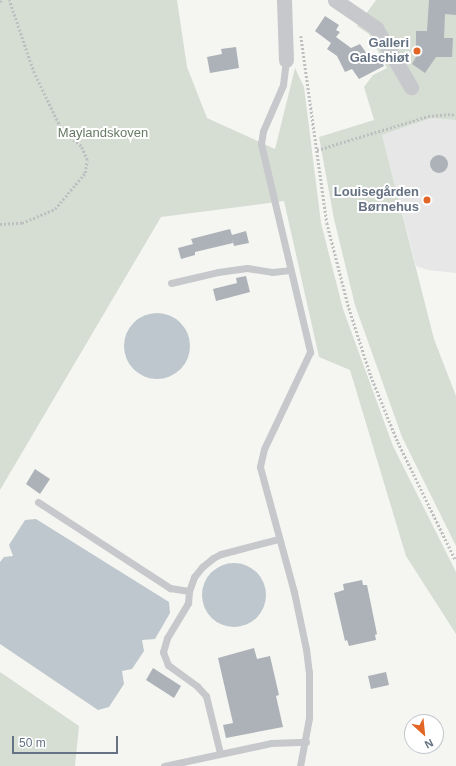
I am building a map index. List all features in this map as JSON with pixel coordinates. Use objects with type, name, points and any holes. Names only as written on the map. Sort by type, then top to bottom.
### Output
[{"type":"street","points":[[284,0],[286,60]]},
{"type":"street","points":[[335,0],[376,28],[411,87]]},
{"type":"lane","points":[[286,60],[283,85],[261,137],[290,270],[310,352],[264,449],[260,467],[278,539],[294,592],[306,649],[310,694],[308,729],[300,766]]},
{"type":"lane","points":[[171,283],[218,272],[247,268],[272,272],[290,270]]},
{"type":"lane","points":[[38,502],[170,588],[189,591]]},
{"type":"lane","points":[[220,753],[206,696],[197,686],[168,665],[163,652],[167,638],[186,608],[189,591],[198,572],[213,558],[278,539]]},
{"type":"lane","points":[[164,766],[182,764],[220,753],[271,743],[306,742]]},
{"type":"path","points":[[0,224],[22,223],[55,209],[85,173],[87,160],[81,146],[62,131],[37,81],[9,0]]},
{"type":"path","points":[[300,29],[328,223],[349,308],[371,376],[398,442],[456,561]]},
{"type":"path","points":[[317,150],[428,116],[452,114],[456,116]]},
{"type":"shaded area","name":"Louisegården Børnehus","points":[[431,118],[456,120],[456,273],[428,270],[416,266],[382,135]]},
{"type":"shaded area","points":[[150,313],[164,313],[176,318],[185,327],[190,339],[188,359],[181,370],[164,379],[150,379],[138,374],[129,365],[124,353],[124,339],[129,327],[138,318]]},
{"type":"shaded area","points":[[36,519],[169,602],[170,613],[155,639],[142,640],[144,651],[132,669],[122,671],[124,684],[109,707],[98,710],[0,644],[0,562],[4,557],[13,556],[9,545],[25,520]]},
{"type":"shaded area","points":[[228,563],[240,563],[257,572],[264,583],[266,595],[264,607],[257,618],[240,627],[228,627],[216,622],[207,613],[202,601],[202,589],[207,577],[216,568]]},
{"type":"green space","name":"Maylandskoven","points":[[0,0],[177,0],[187,67],[207,118],[275,149],[295,68],[304,87],[321,223],[343,309],[393,446],[456,572],[456,634],[406,556],[350,370],[319,357],[284,201],[161,217],[0,490]]},
{"type":"green space","points":[[376,0],[456,0],[456,120],[431,118],[382,135],[434,339],[456,396],[456,546],[402,437],[355,305],[334,219],[319,137],[374,120],[364,87],[373,75],[387,68],[369,34],[357,26]]},
{"type":"green space","points":[[0,672],[79,726],[75,766],[0,766]]},
{"type":"building","points":[[429,0],[456,0],[456,15],[445,14],[444,38],[453,38],[452,57],[436,57],[425,73],[412,64],[416,57],[416,31],[427,31]]},
{"type":"building","points":[[325,16],[339,25],[336,30],[340,32],[336,37],[351,48],[360,44],[370,58],[378,54],[384,66],[359,79],[352,69],[345,72],[337,56],[327,49],[331,43],[315,31]]},
{"type":"building","points":[[236,47],[239,68],[210,73],[207,57],[222,54],[221,49]]},
{"type":"building","points":[[439,155],[445,158],[448,164],[445,170],[439,173],[433,170],[430,164],[433,158]]},
{"type":"building","points":[[230,229],[232,235],[246,231],[249,243],[234,246],[232,238],[233,243],[195,252],[195,255],[181,259],[178,248],[193,244],[191,239]]},
{"type":"building","points":[[246,276],[250,292],[216,301],[213,289],[237,283],[236,278]]},
{"type":"building","points":[[35,469],[50,479],[40,494],[26,484]]},
{"type":"building","points":[[362,580],[363,585],[367,585],[377,634],[375,635],[376,640],[349,646],[347,640],[345,641],[334,593],[344,590],[343,584]]},
{"type":"building","points":[[254,648],[257,659],[270,656],[279,695],[276,696],[283,727],[226,738],[223,725],[233,723],[218,658]]},
{"type":"building","points":[[153,668],[181,686],[174,698],[146,680]]},
{"type":"building","points":[[386,672],[389,685],[371,689],[368,676]]},
{"type":"place","name":"Galleri Galschiøt","points":[[417,51]]},
{"type":"place","name":"Louisegården Børnehus","points":[[427,200]]}]
